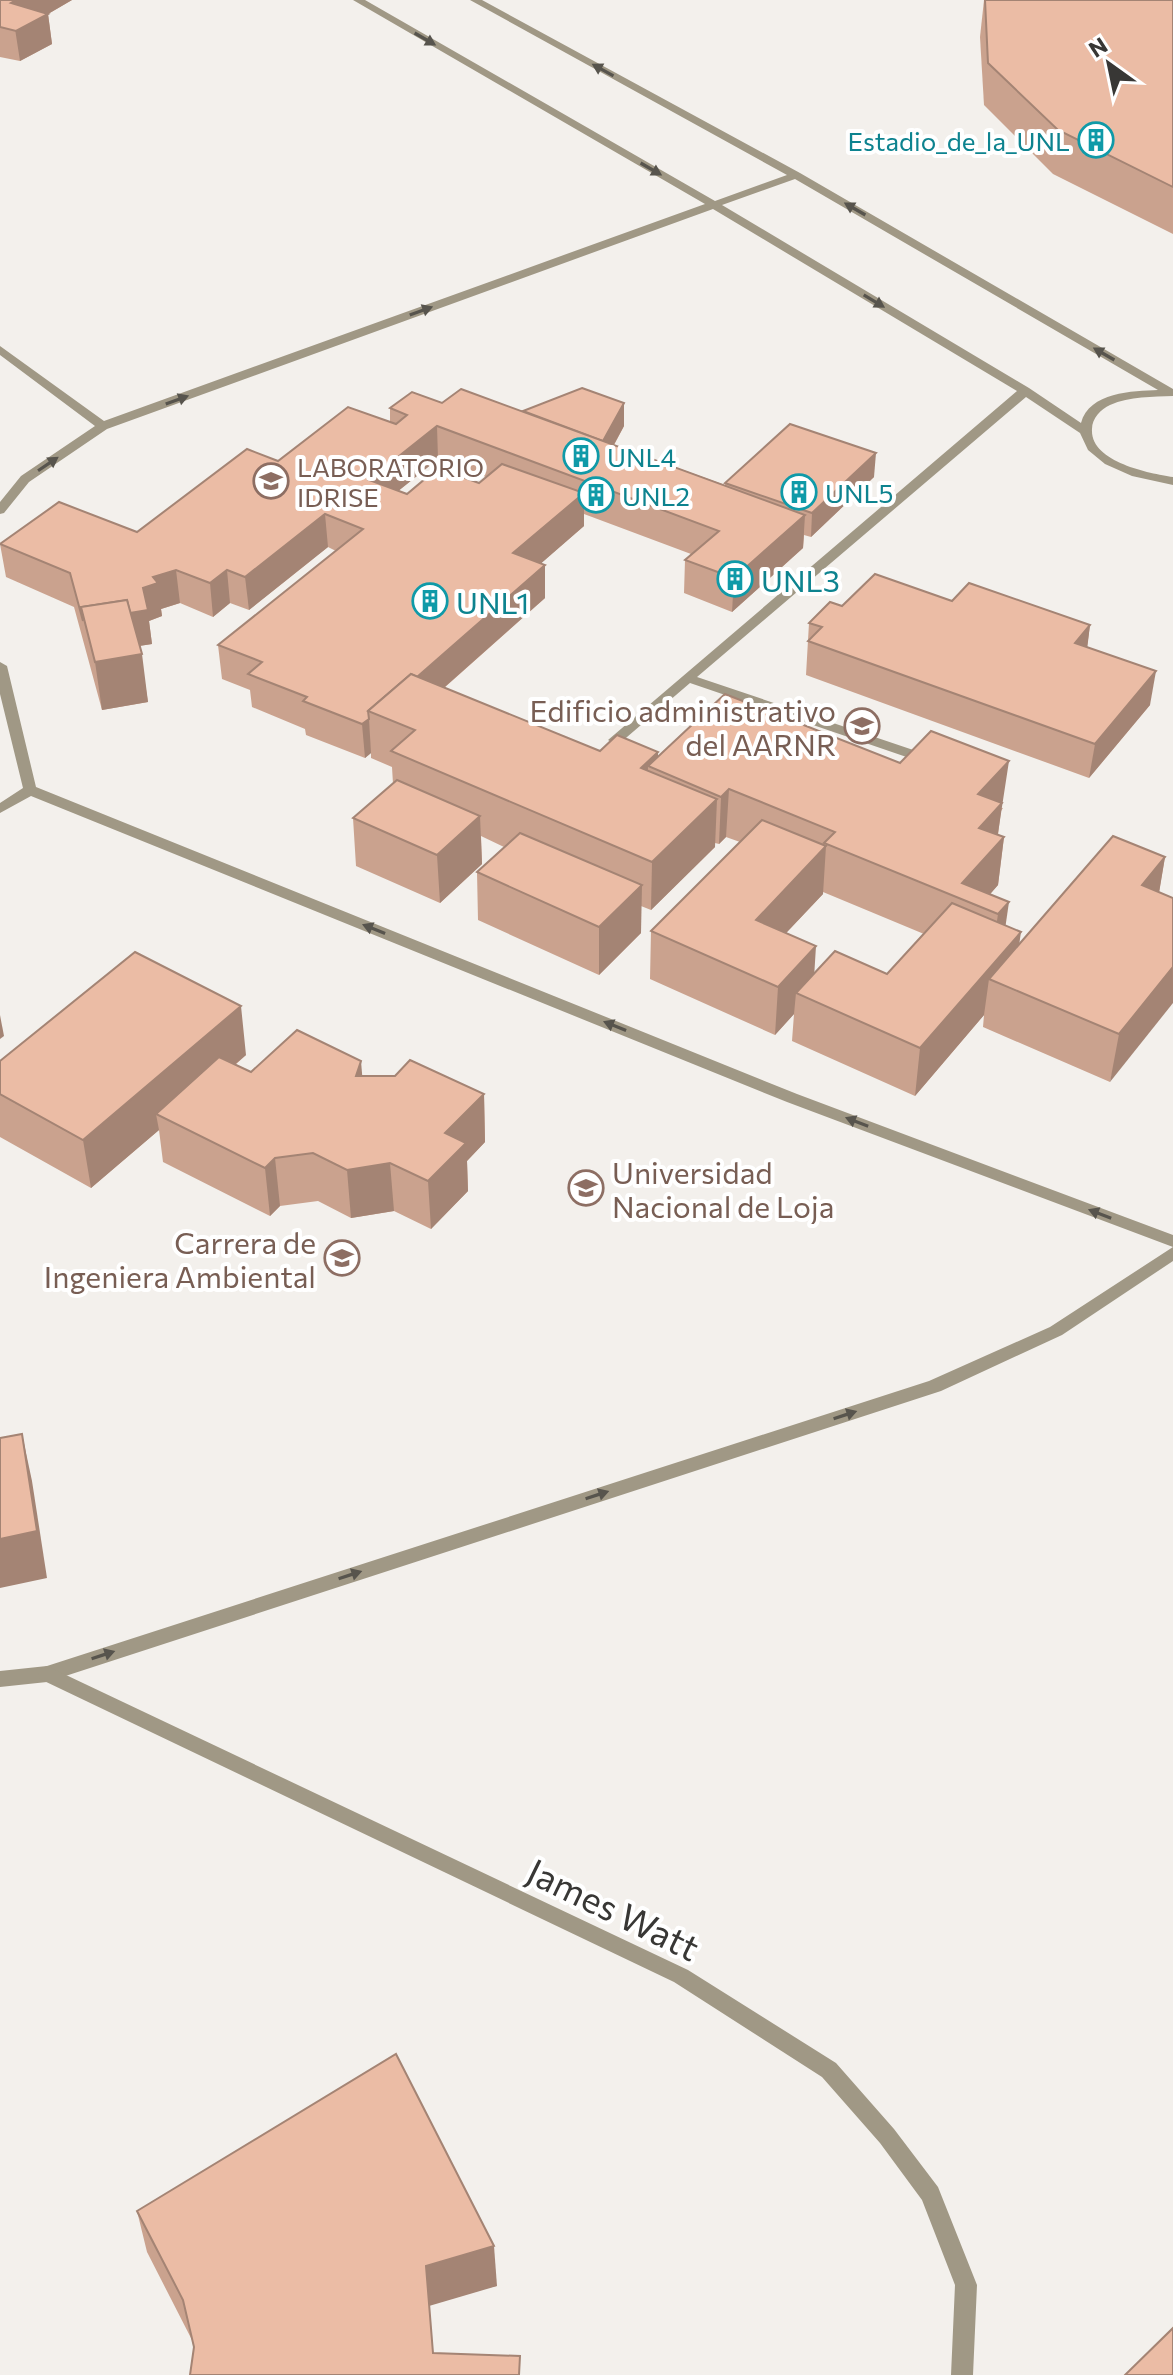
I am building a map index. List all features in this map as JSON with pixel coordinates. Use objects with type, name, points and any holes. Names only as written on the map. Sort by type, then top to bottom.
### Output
[{"type":"street","points":[[358,0],[714,205],[1025,391],[1084,430]]},
{"type":"street","points":[[475,0],[796,175],[1172,393]]},
{"type":"street","points":[[0,510],[25,479],[103,426],[796,175]]},
{"type":"street","points":[[0,349],[103,426]]},
{"type":"street","points":[[615,740],[1025,391]]},
{"type":"street","points":[[1172,393],[1150,392],[1110,400],[1087,419],[1084,430],[1088,445],[1111,465],[1147,478],[1173,481]]},
{"type":"street","points":[[0,666],[30,790]]},
{"type":"street","points":[[688,678],[948,766]]},
{"type":"street","points":[[0,809],[30,790]]},
{"type":"street","points":[[30,790],[792,1098],[1173,1241]]},
{"type":"street","points":[[0,1679],[47,1674],[935,1386],[1056,1331],[1173,1253]]},
{"type":"street","name":"James Watt","points":[[47,1674],[681,1976],[829,2070],[887,2136],[930,2194],[966,2285],[962,2375]]},
{"type":"building","points":[[0,0],[16,0],[11,3],[48,14],[16,31],[0,27]]},
{"type":"building","name":"Estadio_de_la_UNL","points":[[985,0],[1173,0],[1173,187],[1058,130],[988,63]]},
{"type":"building","points":[[582,388],[624,403],[603,441],[523,411]]},
{"type":"building","points":[[461,389],[805,515],[734,578],[685,560],[719,531],[437,426],[369,480],[407,494],[438,468],[479,483],[502,464],[584,493],[513,553],[545,565],[417,677],[411,674],[368,711],[369,719],[362,724],[303,701],[307,697],[248,674],[262,662],[218,645],[363,529],[325,514],[245,577],[227,570],[210,583],[176,570],[153,577],[158,583],[143,588],[148,610],[130,613],[127,600],[81,607],[83,621],[70,573],[0,544],[59,502],[137,532],[247,449],[278,461],[348,407],[396,424],[407,415],[390,408],[412,392],[442,403]]},
{"type":"building","points":[[790,424],[876,453],[812,513],[725,483]]},
{"type":"building","points":[[875,574],[952,601],[969,583],[1090,625],[1075,643],[1156,671],[1095,744],[808,641],[822,627],[809,623],[830,602],[842,606]]},
{"type":"building","points":[[127,600],[142,654],[95,662],[81,607]]},
{"type":"building","points":[[411,674],[600,751],[617,735],[658,752],[641,768],[717,799],[652,862],[391,751],[415,730],[368,711]]},
{"type":"building","points":[[725,694],[900,763],[931,731],[1009,761],[978,794],[1002,803],[979,828],[1004,837],[962,883],[1009,902],[998,914],[824,843],[835,832],[729,789],[721,797],[648,766]]},
{"type":"building","points":[[397,780],[480,816],[437,855],[353,818]]},
{"type":"building","points":[[762,820],[826,846],[756,920],[816,946],[778,987],[651,931]]},
{"type":"building","points":[[520,833],[642,885],[599,927],[477,872]]},
{"type":"building","points":[[1113,836],[1165,857],[1142,885],[1173,898],[1173,967],[1119,1034],[989,979]]},
{"type":"building","points":[[952,903],[1021,932],[920,1048],[796,993],[835,951],[887,974]]},
{"type":"building","points":[[135,952],[241,1006],[83,1140],[0,1094],[0,1061]]},
{"type":"building","points":[[297,1030],[361,1061],[356,1076],[395,1076],[410,1060],[484,1094],[445,1133],[466,1143],[428,1181],[390,1163],[347,1170],[313,1153],[275,1158],[265,1168],[156,1114],[219,1057],[251,1072]]},
{"type":"building","points":[[22,1434],[37,1531],[0,1539],[0,1438]]},
{"type":"building","points":[[396,2054],[494,2246],[426,2266],[433,2353],[520,2356],[519,2375],[190,2375],[194,2347],[183,2300],[137,2211]]},
{"type":"building","points":[[1173,2328],[1173,2375],[1125,2375]]},
{"type":"place","name":"Estadio_de_la_UNL","points":[[1096,140]]},
{"type":"place","name":"UNL4","points":[[581,456]]},
{"type":"place","name":"LABORATORIO IDRISE","points":[[271,481]]},
{"type":"place","name":"UNL5","points":[[799,492]]},
{"type":"place","name":"UNL2","points":[[596,495]]},
{"type":"place","name":"UNL3","points":[[735,579]]},
{"type":"place","name":"UNL1","points":[[430,601]]},
{"type":"place","name":"Edificio administrativo del AARNR","points":[[862,726]]},
{"type":"place","name":"Universidad Nacional de Loja","points":[[586,1188]]},
{"type":"place","name":"Carrera de Ingeniera Ambiental","points":[[342,1258]]}]
